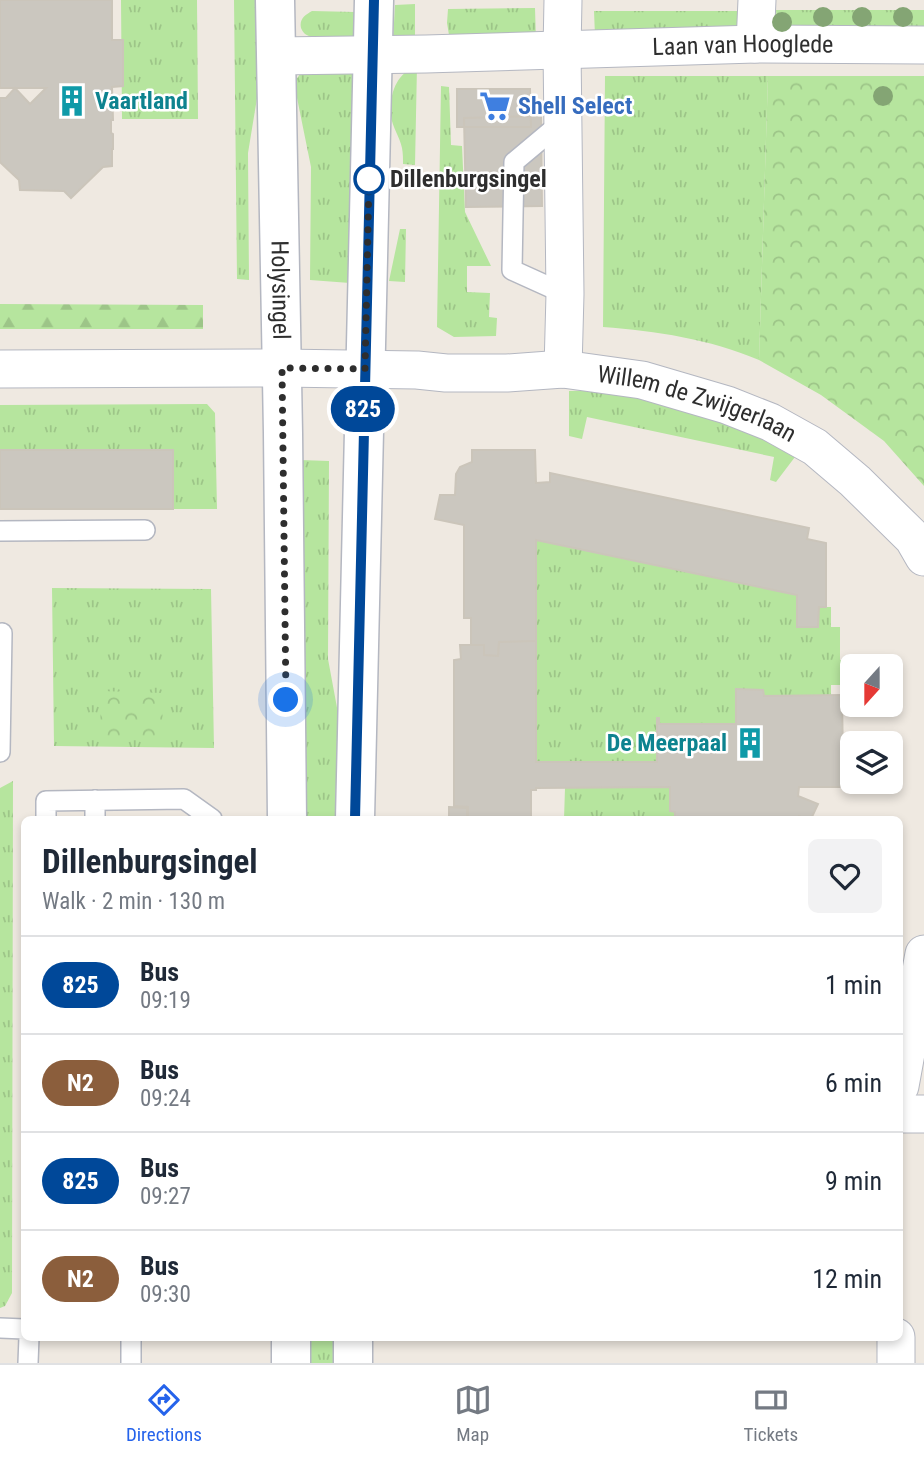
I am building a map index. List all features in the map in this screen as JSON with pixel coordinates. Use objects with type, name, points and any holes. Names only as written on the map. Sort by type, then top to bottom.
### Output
[{"type":"street","name":"Holysingel","points":[[275,0],[287,816]]},
{"type":"street","points":[[355,816],[374,0]]},
{"type":"street","points":[[563,0],[563,369]]},
{"type":"street","points":[[755,44],[757,0]]},
{"type":"street","name":"Laan van Hooglede","points":[[562,50],[755,44],[924,45]]},
{"type":"street","points":[[277,56],[562,50]]},
{"type":"street","points":[[0,369],[365,369]]},
{"type":"street","name":"Willem de Zwijgerlaan","points":[[365,369],[446,373],[563,369],[642,380],[727,405],[770,422],[815,447],[855,481],[912,538],[924,557]]},
{"type":"street","points":[[903,1070],[924,954]]},
{"type":"street","points":[[903,1114],[924,1114]]},
{"type":"street","points":[[291,1341],[291,1363]]},
{"type":"street","points":[[353,1341],[353,1363]]},
{"type":"street","points":[[896,1341],[896,1363]]},
{"type":"lane","points":[[564,121],[514,162],[512,270],[565,294]]},
{"type":"lane","points":[[0,531],[145,530]]},
{"type":"lane","points":[[0,752],[2,634]]},
{"type":"lane","points":[[46,816],[46,802],[95,809],[184,799],[208,816]]},
{"type":"lane","points":[[0,1328],[21,1329]]},
{"type":"lane","points":[[27,1363],[29,1341]]},
{"type":"lane","points":[[131,1341],[131,1363]]},
{"type":"green space","points":[[121,0],[197,0],[198,119],[122,119]]},
{"type":"green space","points":[[234,0],[257,0],[259,86],[248,153],[249,280],[237,279]]},
{"type":"green space","points":[[415,4],[415,41],[393,41],[395,5]]},
{"type":"green space","points":[[535,8],[536,41],[450,41],[448,9]]},
{"type":"green space","points":[[776,10],[924,10],[924,36],[778,36]]},
{"type":"green space","points":[[312,11],[355,12],[354,37],[309,36],[303,32],[301,22]]},
{"type":"green space","points":[[594,11],[740,11],[741,37],[595,36]]},
{"type":"green space","points":[[417,66],[415,165],[403,164],[402,148],[392,120],[391,108],[399,79]]},
{"type":"green space","points":[[300,74],[354,74],[350,283],[310,280],[311,167],[294,83]]},
{"type":"green space","points":[[605,76],[768,76],[759,360],[682,337],[603,327]]},
{"type":"green space","points":[[768,76],[924,76],[924,486],[884,441],[821,395],[759,360]]},
{"type":"green space","points":[[441,86],[449,87],[451,145],[462,146],[465,212],[491,266],[467,266],[467,292],[490,293],[489,317],[497,318],[496,336],[454,337],[437,327]]},
{"type":"green space","points":[[400,229],[406,229],[405,282],[389,281]]},
{"type":"green space","points":[[0,304],[203,305],[203,329],[0,329]]},
{"type":"green space","points":[[611,390],[697,407],[798,453],[776,482],[770,480],[774,457],[587,417],[582,439],[569,436],[569,391]]},
{"type":"green space","points":[[207,404],[215,413],[217,509],[173,509],[173,450],[0,450],[0,405]]},
{"type":"green space","points":[[300,460],[329,461],[328,659],[338,713],[335,816],[305,816]]},
{"type":"green space","points":[[536,540],[797,595],[797,627],[818,627],[819,607],[831,607],[831,627],[840,627],[840,685],[831,685],[831,695],[764,696],[763,690],[736,690],[736,724],[659,724],[657,762],[536,762]]},
{"type":"green space","points":[[52,588],[211,589],[214,748],[54,746]]},
{"type":"green space","points":[[101,691],[163,693],[162,741],[100,738]]},
{"type":"green space","points":[[13,781],[12,1293],[5,1306],[0,1308],[0,788]]},
{"type":"green space","points":[[670,787],[670,811],[675,812],[675,816],[564,816],[565,788]]},
{"type":"green space","points":[[309,1341],[335,1341],[335,1363],[309,1363]]},
{"type":"building","name":"Vaartland","points":[[0,0],[112,0],[112,40],[123,40],[123,86],[112,87],[112,166],[103,167],[71,198],[64,191],[20,190],[19,180],[0,162],[0,98],[6,98],[15,88],[0,88]],"holes":[[[15,88],[46,88],[30,104]]]},
{"type":"building","points":[[457,89],[530,89],[531,127],[457,127]]},
{"type":"building","points":[[541,116],[542,206],[466,207],[464,118]]},
{"type":"building","points":[[0,450],[173,450],[173,509],[0,509]]},
{"type":"building","points":[[472,450],[535,450],[536,483],[550,482],[550,473],[809,528],[807,539],[826,543],[826,607],[819,607],[818,627],[797,627],[797,595],[536,540],[536,641],[499,642],[498,656],[484,655],[484,645],[471,645],[471,618],[464,618],[464,525],[435,519],[440,495],[455,495],[456,474],[460,467],[472,462]]},
{"type":"building","name":"De Meerpaal","points":[[536,641],[536,762],[657,762],[657,718],[659,724],[736,724],[736,689],[763,690],[764,696],[840,695],[843,731],[840,731],[840,787],[799,787],[798,796],[818,804],[812,816],[675,816],[675,812],[670,811],[670,787],[536,788],[531,790],[531,816],[468,816],[468,807],[454,806],[454,660],[461,659],[460,645],[484,645],[484,655],[498,656],[499,642]]},
{"type":"building","points":[[449,807],[467,808],[467,816],[449,816]]},
{"type":"bus line","name":"825","points":[[355,816],[374,0]]},
{"type":"place","name":"Vaartland","points":[[72,101]]},
{"type":"place","name":"Shell Select","points":[[495,106]]},
{"type":"place","name":"Dillenburgsingel","points":[[369,179]]},
{"type":"place","name":"De Meerpaal","points":[[750,743]]},
{"type":"route","points":[[286,700],[282,368],[365,369],[369,179]]}]
